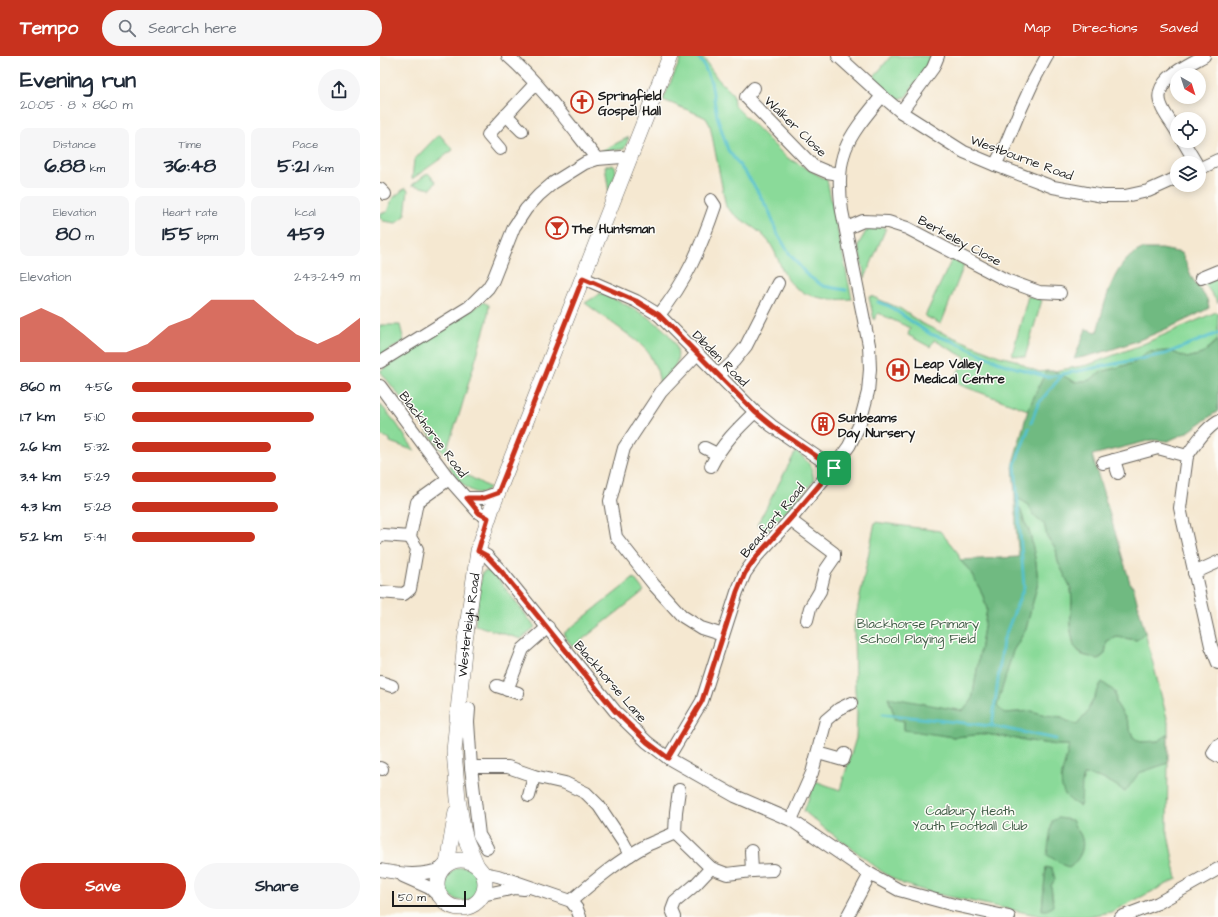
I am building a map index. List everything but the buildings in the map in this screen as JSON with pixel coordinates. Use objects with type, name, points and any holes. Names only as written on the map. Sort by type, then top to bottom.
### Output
[{"type":"street","points":[[508,56],[536,84],[597,159]]},
{"type":"street","name":"Westerleigh Road","points":[[480,869],[466,840],[458,799],[454,750],[465,641],[478,551],[488,518],[670,56]]},
{"type":"street","name":"Westbourne Road","points":[[838,56],[901,112],[964,152],[1053,187],[1103,196],[1125,196],[1148,191],[1170,181]]},
{"type":"street","points":[[901,112],[933,68],[938,56]]},
{"type":"street","points":[[995,165],[1006,144],[1034,80],[1047,56]]},
{"type":"street","points":[[1170,120],[1160,104],[1160,94],[1164,82],[1171,75],[1204,56]]},
{"type":"street","points":[[500,149],[488,135],[536,84]]},
{"type":"street","name":"Walker Close","points":[[754,88],[746,97],[814,166],[826,172],[840,174]]},
{"type":"street","name":"Beaufort Road","points":[[668,758],[702,701],[737,592],[745,573],[757,556],[834,468],[849,446],[859,426],[868,392],[870,368],[869,345],[840,190],[840,174],[842,157],[849,139],[882,96]]},
{"type":"street","points":[[506,115],[522,131]]},
{"type":"street","points":[[380,362],[469,307],[488,288],[493,280],[514,227],[526,209],[539,194],[553,183],[585,164],[597,159],[622,157],[630,159]]},
{"type":"street","points":[[1206,165],[1218,160]]},
{"type":"street","points":[[659,315],[673,297],[693,264],[714,206],[711,200]]},
{"type":"street","name":"Berkeley Close","points":[[847,228],[863,221],[888,222],[907,228],[1006,280],[1039,292],[1060,293]]},
{"type":"street","points":[[1201,278],[1217,272]]},
{"type":"street","name":"Dibden Road","points":[[583,278],[636,301],[659,315],[755,412],[772,426],[834,468]]},
{"type":"street","points":[[719,375],[734,361],[746,346],[778,283]]},
{"type":"street","points":[[697,354],[661,392],[624,448],[610,501],[616,537],[654,586],[682,616],[701,628],[723,635]]},
{"type":"street","name":"Blackhorse Road","points":[[380,386],[449,479],[479,513],[488,518]]},
{"type":"street","points":[[711,466],[727,439],[755,412]]},
{"type":"street","points":[[1218,420],[1197,442],[1187,456],[1180,508],[1211,646],[1218,663]]},
{"type":"street","points":[[705,448],[717,454]]},
{"type":"street","points":[[1118,473],[1108,461],[1158,448],[1187,456]]},
{"type":"street","points":[[380,592],[404,594],[410,589],[417,549],[410,536],[417,502],[449,479]]},
{"type":"street","points":[[467,498],[484,498],[498,493]]},
{"type":"street","points":[[790,520],[834,553],[834,558],[825,571],[820,591],[810,608],[807,620]]},
{"type":"street","points":[[380,537],[383,535],[410,536]]},
{"type":"street","name":"Blackhorse Lane","points":[[478,551],[492,561],[548,627],[615,711],[647,742],[668,758],[735,796],[791,820],[870,874],[899,890],[954,905],[1009,917]]},
{"type":"street","points":[[1194,573],[1218,562]]},
{"type":"street","points":[[507,690],[523,649],[548,627]]},
{"type":"street","points":[[380,682],[392,686]]},
{"type":"street","points":[[791,820],[812,773],[818,753],[822,716],[852,704]]},
{"type":"street","points":[[469,709],[468,722],[471,767],[479,835],[487,848]]},
{"type":"street","points":[[818,753],[843,760],[845,754]]},
{"type":"street","points":[[471,767],[508,767],[534,776],[565,783],[586,793],[599,806],[630,855]]},
{"type":"street","points":[[529,796],[534,776]]},
{"type":"street","points":[[679,790],[675,833],[711,868],[727,874],[773,870]]},
{"type":"street","name":"Westerleigh Road","points":[[445,866],[458,799]]},
{"type":"street","points":[[571,901],[589,884],[630,855],[648,844],[675,833]]},
{"type":"street","points":[[751,851],[752,871]]},
{"type":"street","points":[[394,873],[433,873],[458,860],[468,860],[480,869],[571,901],[577,909],[580,917]]},
{"type":"street","points":[[445,866],[440,872],[437,882],[439,894],[446,907]]},
{"type":"street","points":[[675,917],[672,910],[675,902],[711,868]]},
{"type":"street","points":[[467,917],[485,888],[485,880],[480,869]]},
{"type":"street","points":[[1121,917],[1158,903],[1218,869]]},
{"type":"street","points":[[380,870],[394,873],[430,888],[446,907],[461,908],[471,906],[480,898],[515,888],[540,890]]},
{"type":"street","points":[[848,917],[870,874]]},
{"type":"green space","points":[[682,56],[702,56],[717,78],[733,94],[734,105],[786,157],[827,180],[852,299],[823,298],[804,293],[796,288],[784,273],[774,250],[765,237],[726,207],[710,125],[706,118],[663,100]]},
{"type":"green space","points":[[891,56],[932,56],[906,97],[898,99],[873,78]]},
{"type":"green space","points":[[439,134],[453,150],[412,179],[414,160]]},
{"type":"green space","points":[[629,137],[624,149],[602,152],[603,150]]},
{"type":"green space","points":[[611,165],[615,167],[616,172],[609,193],[605,166]]},
{"type":"green space","points":[[428,173],[436,182],[431,189],[412,185]]},
{"type":"green space","points":[[405,188],[408,190],[405,216],[396,223],[383,221],[380,218],[380,213],[387,212],[392,199]]},
{"type":"green space","points":[[869,226],[886,228],[865,278],[858,245]]},
{"type":"green space","points":[[1142,249],[1162,249],[1182,253],[1192,278],[1207,299],[1209,308],[1178,324],[1125,345],[1074,359],[1086,329],[1097,332],[1111,284],[1123,263]]},
{"type":"green space","points":[[952,259],[964,265],[941,324],[925,316]]},
{"type":"green space","points":[[1216,277],[1218,280],[1218,303],[1203,281]]},
{"type":"green space","points":[[601,293],[651,319],[663,328],[672,338],[677,349],[677,361],[672,370],[660,383],[657,370],[648,352],[637,341],[585,303]]},
{"type":"green space","points":[[871,296],[901,309],[921,323],[938,331],[999,356],[1015,360],[1031,369],[1040,372],[1046,371],[1028,410],[960,385],[954,379],[966,358],[934,340],[930,347],[908,335],[910,328],[878,313],[874,320],[869,297]]},
{"type":"green space","points":[[1028,296],[1042,300],[1025,357],[1012,355]]},
{"type":"green space","points":[[483,302],[489,305],[487,321],[460,412],[445,454],[380,371]]},
{"type":"green space","points":[[1216,312],[1218,313],[1218,340],[1202,354],[1187,358],[1170,351],[1147,352],[1134,363],[1101,372],[1090,380],[1075,382],[1054,371],[1088,365],[1141,345]]},
{"type":"green space","points":[[380,325],[400,325],[404,341],[380,356]]},
{"type":"green space","points":[[1218,340],[1218,411],[1188,432],[1168,441],[1152,440],[1092,455],[1131,586],[1133,586],[1145,632],[1137,640],[1117,637],[1107,641],[1105,654],[1098,659],[1083,655],[1074,646],[1070,626],[1072,602],[1071,588],[1058,562],[1056,549],[1047,537],[1044,523],[1035,517],[1027,504],[1015,497],[1013,463],[1028,410],[1046,371],[1054,371],[1075,382],[1090,380],[1101,372],[1134,363],[1147,352],[1170,351],[1187,358],[1202,354]]},
{"type":"green space","points":[[380,404],[396,423],[415,451],[390,442],[390,439],[380,435]]},
{"type":"green space","points":[[796,451],[809,464],[814,481],[769,529],[764,530],[757,525]]},
{"type":"green space","points":[[449,465],[490,488],[486,491],[478,493],[469,489],[457,478]]},
{"type":"green space","points":[[1015,497],[1027,504],[1035,517],[1044,523],[1047,536],[1056,549],[1058,562],[1071,588],[1072,602],[1070,626],[1074,646],[1082,655],[1099,659],[1105,654],[1107,641],[1117,637],[1137,640],[1145,632],[1168,722],[1168,734],[1159,741],[1140,742],[1133,737],[1127,721],[1116,703],[1115,692],[1102,682],[1087,712],[1077,724],[1067,721],[1062,717],[1045,715],[1032,711],[1004,713],[997,706],[1013,651],[1026,629],[1038,582],[1030,533]]},
{"type":"green space","points":[[1015,500],[1030,533],[1038,582],[1026,629],[1013,651],[997,706],[1004,713],[1032,711],[1045,715],[1062,717],[1067,721],[1077,724],[1087,712],[1102,682],[1115,692],[1116,703],[1127,721],[1133,737],[1140,742],[1159,741],[1168,734],[1168,763],[1139,773],[1125,792],[1106,780],[1084,775],[1080,806],[1070,800],[1062,787],[1061,780],[1069,745],[1056,745],[986,734],[954,737],[904,730],[904,721],[894,719],[894,714],[888,697],[963,711],[972,700],[987,609],[982,593],[970,571],[960,560],[1019,557]]},
{"type":"green space","points":[[875,522],[940,531],[958,553],[960,560],[970,571],[982,593],[987,609],[972,700],[963,711],[888,698],[894,714],[904,721],[904,729],[954,737],[986,734],[1056,745],[1070,745],[1067,755],[1079,806],[1081,800],[1081,786],[1084,775],[1106,780],[1125,792],[1138,773],[1168,763],[1167,830],[1177,879],[1111,912],[1084,917],[1041,916],[932,893],[903,884],[881,871],[824,828],[804,811],[815,781],[840,790],[856,738],[857,713],[855,690],[854,626]],"holes":[[[1072,820],[1080,834],[1083,844],[1079,857],[1069,868],[1064,865]],[[1046,867],[1052,869],[1055,879],[1051,886],[1053,900],[1042,909]]]},
{"type":"green space","points":[[486,571],[493,572],[535,627],[521,639],[475,625],[482,573]]},
{"type":"green space","points":[[634,578],[644,591],[573,647],[563,634]]},
{"type":"green space","points":[[1058,818],[1072,820],[1082,839],[1083,844],[1081,853],[1069,868],[1047,855],[1052,821]]},
{"type":"green space","points":[[466,867],[473,869],[478,874],[480,884],[478,894],[473,899],[460,901],[453,899],[448,894],[446,881],[448,874],[453,869]]},
{"type":"green space","points":[[1046,867],[1052,869],[1055,879],[1051,886],[1053,906],[1047,910],[1042,910]]},
{"type":"waterway","points":[[697,56],[703,63],[711,82],[717,116],[728,150],[752,182],[770,213],[776,231],[789,253],[807,275],[823,286],[846,290]]},
{"type":"waterway","points":[[878,302],[889,306],[930,334],[952,341],[1003,364],[1048,377],[1165,354],[1218,333]]},
{"type":"waterway","points":[[1031,423],[1038,404],[1063,374]]},
{"type":"waterway","points":[[992,726],[1003,641],[1024,587],[1015,464],[1029,428]]},
{"type":"waterway","points":[[883,714],[992,726],[1056,739]]},
{"type":"place","name":"Springfield Gospel Hall","points":[[582,102]]},
{"type":"place","name":"The Huntsman","points":[[557,228]]},
{"type":"place","name":"Leap Valley Medical Centre","points":[[898,370]]},
{"type":"place","name":"Sunbeams Day Nursery","points":[[823,424]]},
{"type":"route","points":[[583,278],[636,301],[659,315],[755,412],[772,426],[834,468],[757,556],[745,573],[737,592],[702,701],[668,758],[647,742],[615,711],[502,572],[487,556],[478,551],[488,518],[482,516],[467,498],[484,498],[498,493],[583,278]]},
{"type":"park label","name":"Blackhorse Primary School Playing Field","points":[[918,630]]},
{"type":"park label","name":"Cadbury Heath Youth Football Club","points":[[970,818]]}]
